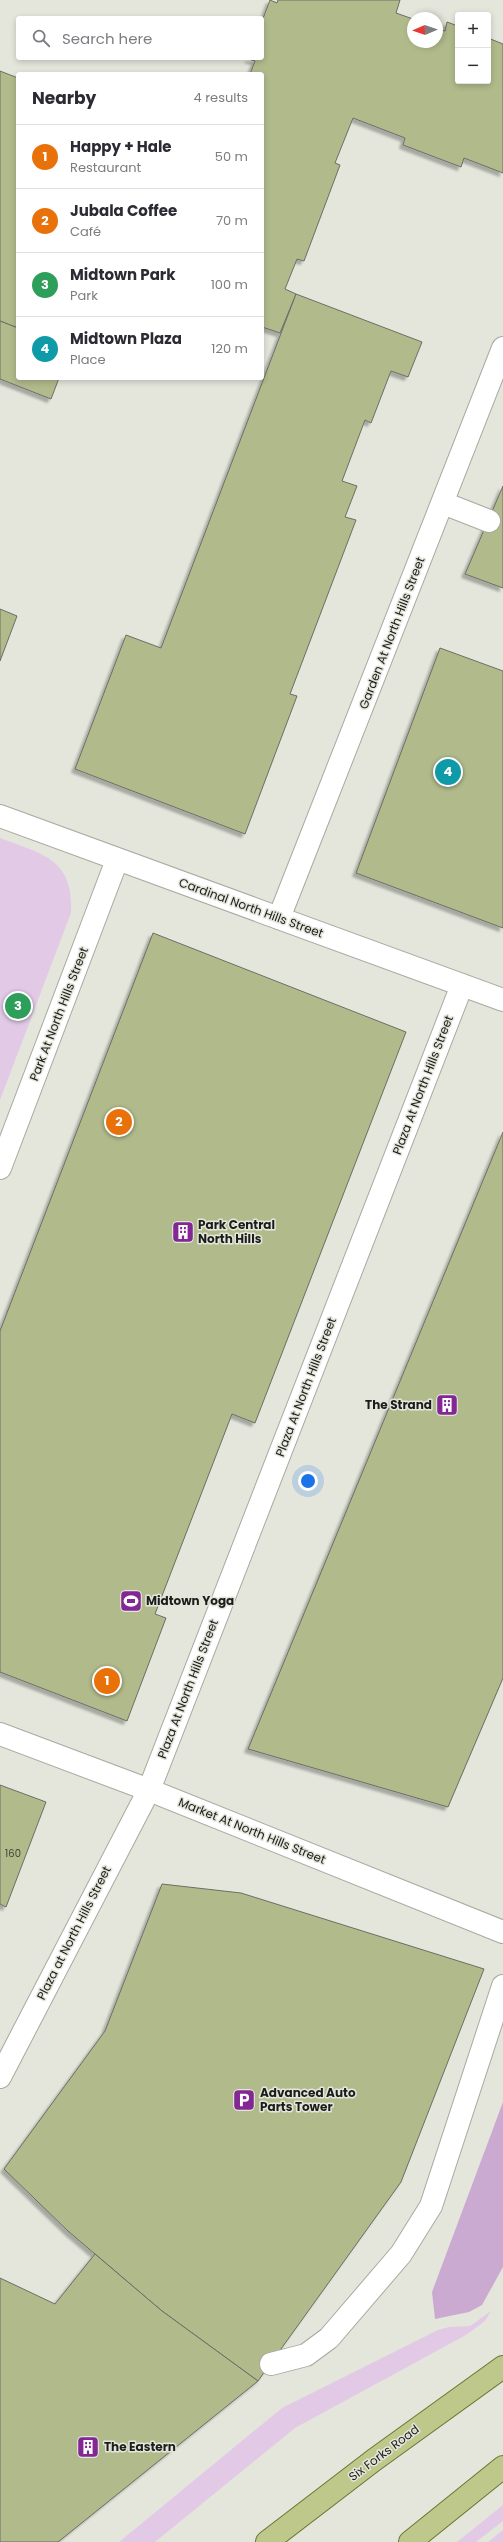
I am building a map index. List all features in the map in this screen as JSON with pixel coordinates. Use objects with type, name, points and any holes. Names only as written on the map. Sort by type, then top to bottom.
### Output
[{"type":"main road","name":"Six Forks Road","points":[[267,2542],[374,2460],[503,2367]]},
{"type":"main road","points":[[410,2542],[503,2467]]},
{"type":"street","name":"Garden At North Hills Street","points":[[279,918],[503,348]]},
{"type":"street","points":[[443,503],[489,521]]},
{"type":"street","name":"Cardinal North Hills Street","points":[[0,816],[503,1000]]},
{"type":"street","name":"Park At North Hills Street","points":[[0,1168],[117,860]]},
{"type":"street","name":"Plaza At North Hills Street","points":[[149,1790],[462,985]]},
{"type":"street","name":"Market At North Hills Street","points":[[0,1734],[149,1790],[503,1932]]},
{"type":"street","name":"Plaza at North Hills Street","points":[[0,2077],[149,1790]]},
{"type":"street","points":[[270,2364],[306,2355],[329,2338],[401,2254],[432,2206],[503,1986]]},
{"type":"shaded area","points":[[0,838],[30,849],[53,861],[61,870],[67,881],[71,895],[71,913],[0,1100]]},
{"type":"shaded area","points":[[503,2102],[503,2267],[482,2305],[469,2312],[435,2319],[432,2292]]},
{"type":"shaded area","points":[[491,2311],[485,2321],[466,2335],[295,2428],[155,2542],[119,2542],[282,2408],[438,2330],[449,2327],[470,2326]]},
{"type":"shaded area","points":[[503,2505],[503,2521],[476,2542],[457,2542]]},
{"type":"shaded area","points":[[503,2530],[503,2542],[488,2542]]},
{"type":"building","points":[[270,0],[277,3],[278,0],[400,0],[396,13],[407,17],[407,48],[443,48],[443,30],[445,31],[447,22],[455,25],[455,84],[491,84],[491,39],[503,44],[503,173],[464,158],[461,167],[403,145],[405,138],[353,118],[335,163],[340,165],[304,261],[297,259],[285,289],[296,294],[280,333],[264,328],[264,72],[251,72],[255,61],[252,60],[264,60],[264,16]]},
{"type":"building","points":[[0,71],[16,77],[16,327],[0,321]]},
{"type":"building","points":[[296,294],[422,342],[408,377],[391,371],[371,423],[365,420],[342,481],[357,486],[345,517],[356,520],[290,694],[297,696],[245,834],[75,769],[126,635],[161,648]]},
{"type":"building","points":[[0,321],[16,327],[16,380],[58,380],[51,399],[0,379]]},
{"type":"building","points":[[503,486],[503,588],[465,574]]},
{"type":"building","points":[[0,609],[17,616],[0,661]]},
{"type":"building","points":[[440,648],[503,671],[503,928],[356,873]]},
{"type":"building","name":"Park Central North Hills","points":[[153,933],[406,1032],[255,1423],[232,1414],[155,1614],[166,1618],[127,1721],[0,1672],[0,1331]]},
{"type":"building","name":"The Strand","points":[[503,1132],[503,1678],[448,1807],[248,1749]]},
{"type":"building","points":[[0,1785],[46,1802],[6,1907],[0,1904]]},
{"type":"building","name":"Advanced Auto Parts Tower","points":[[162,1884],[241,1893],[484,1969],[401,2182],[258,2381],[162,2311],[68,2231],[4,2169],[105,2031]]},
{"type":"building","name":"The Eastern","points":[[95,2254],[162,2311],[258,2381],[58,2542],[0,2542],[0,2278],[55,2304]]},
{"type":"place","name":"Midtown Plaza","points":[[448,772]]},
{"type":"place","name":"Midtown Park","points":[[18,1006]]},
{"type":"place","name":"Jubala Coffee","points":[[119,1122]]},
{"type":"place","name":"Park Central North Hills","points":[[183,1232]]},
{"type":"place","name":"The Strand","points":[[447,1405]]},
{"type":"place","name":"Midtown Yoga","points":[[131,1601]]},
{"type":"place","name":"Happy + Hale","points":[[107,1681]]},
{"type":"place","name":"Advanced Auto Parts Tower","points":[[244,2100]]},
{"type":"place","name":"The Eastern","points":[[88,2447]]}]
